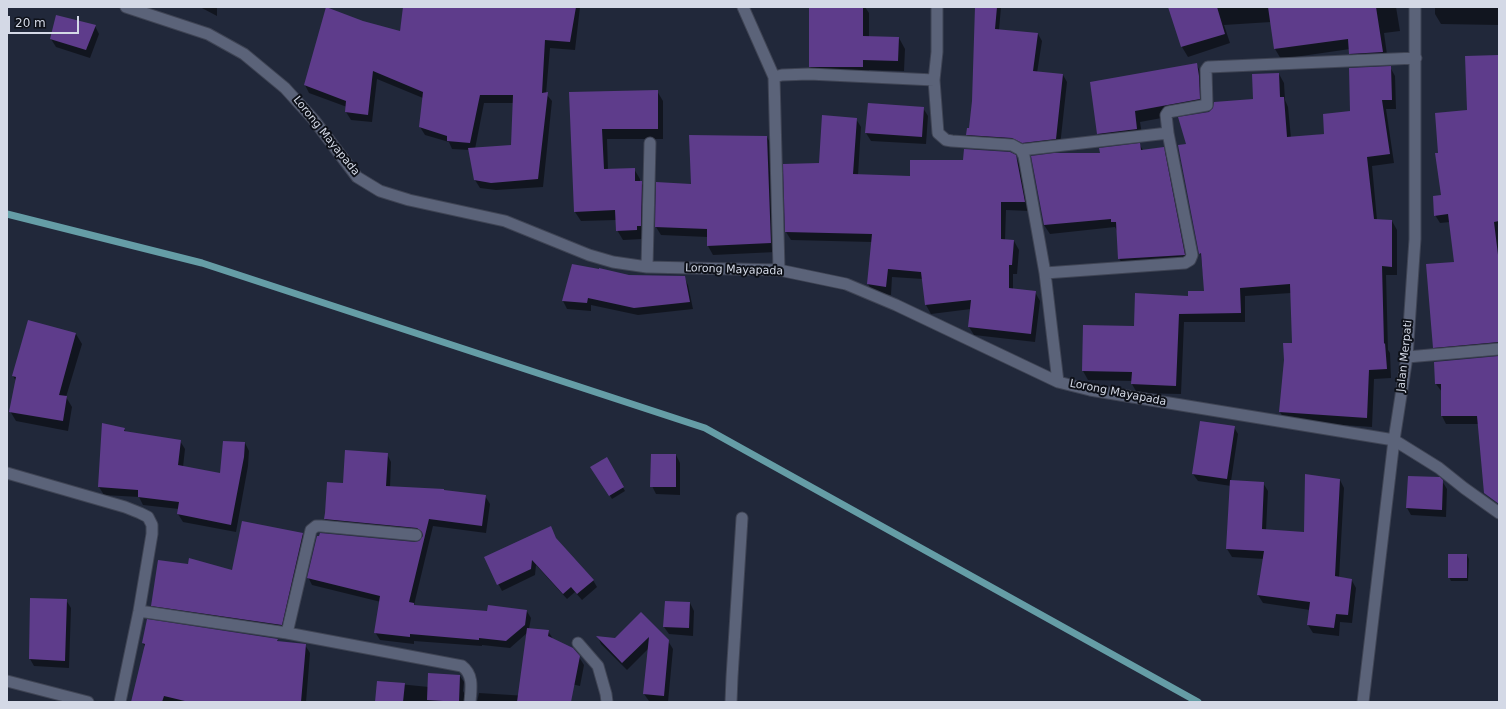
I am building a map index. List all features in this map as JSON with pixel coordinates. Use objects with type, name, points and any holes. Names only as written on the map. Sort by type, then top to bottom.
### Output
[{"type":"street","name":"Lorong Mayapada","points":[[126,7],[208,34],[244,54],[264,69],[285,88],[314,120],[357,176],[380,191],[409,200],[506,221],[589,255],[614,262],[647,267],[779,270],[846,284],[896,305],[1058,382],[1090,390],[1394,440]]},
{"type":"street","points":[[743,7],[774,77],[779,270]]},
{"type":"street","points":[[937,7],[937,52],[934,80],[938,133],[946,140],[952,141],[1012,145],[1021,150],[1024,156],[1045,273],[1058,382]]},
{"type":"street","name":"Jalan Merpati","points":[[1363,702],[1394,440],[1407,357],[1416,238],[1414,180],[1416,58],[1415,7]]},
{"type":"street","points":[[1045,273],[1185,263],[1190,260],[1192,255],[1168,133],[1166,115],[1168,112],[1207,104],[1206,70],[1208,67],[1416,58]]},
{"type":"street","points":[[774,77],[782,75],[809,74],[934,80]]},
{"type":"street","points":[[1021,150],[1168,133]]},
{"type":"street","points":[[647,267],[650,142]]},
{"type":"street","points":[[1407,357],[1499,349]]},
{"type":"street","points":[[1394,440],[1439,468],[1464,488],[1499,512]]},
{"type":"street","points":[[7,473],[125,507],[148,517],[152,525],[152,534],[139,611],[120,702]]},
{"type":"street","points":[[731,702],[742,518]]},
{"type":"street","points":[[287,633],[311,530],[316,526],[416,535]]},
{"type":"street","points":[[139,611],[287,633],[462,666],[467,670],[471,678],[470,702]]},
{"type":"street","points":[[578,643],[598,666],[607,702]]},
{"type":"street","points":[[7,680],[60,698],[88,702]]},
{"type":"building","points":[[326,7],[363,21],[400,31],[403,7],[576,7],[570,42],[545,40],[542,93],[548,92],[538,179],[491,183],[474,180],[468,148],[511,145],[513,95],[480,95],[470,143],[447,141],[447,136],[419,127],[423,92],[373,71],[368,115],[345,112],[346,101],[304,85]]},
{"type":"building","points":[[809,7],[863,7],[863,36],[899,37],[898,61],[863,60],[863,67],[809,67]]},
{"type":"building","points":[[975,7],[997,7],[995,29],[1038,33],[1033,71],[1063,74],[1056,139],[1022,143],[1012,138],[966,135],[967,128],[969,128],[972,101]]},
{"type":"building","points":[[1168,7],[1217,7],[1225,34],[1181,47]]},
{"type":"building","points":[[1268,7],[1376,7],[1383,52],[1349,54],[1348,39],[1274,49]]},
{"type":"building","points":[[56,15],[96,25],[86,50],[50,39]]},
{"type":"building","points":[[1499,55],[1499,221],[1494,222],[1499,263],[1499,342],[1433,348],[1426,264],[1454,262],[1448,214],[1434,216],[1433,196],[1441,195],[1435,153],[1438,153],[1435,113],[1467,110],[1465,56]]},
{"type":"building","points":[[1197,63],[1200,99],[1135,111],[1137,129],[1097,134],[1090,82]]},
{"type":"building","points":[[1391,66],[1392,100],[1382,100],[1390,154],[1367,157],[1374,219],[1392,220],[1392,267],[1382,266],[1384,344],[1385,343],[1387,369],[1369,370],[1367,418],[1279,412],[1284,360],[1283,343],[1292,343],[1290,284],[1240,288],[1241,313],[1179,314],[1176,386],[1131,384],[1132,372],[1082,371],[1083,325],[1134,326],[1135,293],[1188,296],[1188,291],[1204,291],[1201,253],[1199,254],[1178,145],[1186,144],[1178,117],[1209,112],[1213,108],[1214,102],[1253,99],[1252,74],[1279,73],[1280,97],[1284,97],[1287,137],[1324,134],[1323,114],[1350,111],[1349,68]]},
{"type":"building","points":[[658,90],[658,129],[602,129],[604,169],[635,168],[635,181],[642,181],[641,226],[637,226],[637,230],[616,231],[615,210],[574,212],[569,92]]},
{"type":"building","points":[[868,103],[924,107],[922,137],[865,133]]},
{"type":"building","points":[[822,115],[857,118],[853,174],[910,176],[910,160],[963,160],[964,149],[1010,152],[1016,155],[1025,202],[1001,202],[1001,239],[1014,240],[1012,265],[1009,265],[1009,288],[1036,291],[1031,334],[968,327],[971,300],[925,305],[921,272],[888,269],[886,287],[867,284],[872,234],[785,232],[783,164],[819,163]]},
{"type":"building","points":[[689,135],[767,136],[771,243],[707,246],[707,229],[655,227],[656,182],[691,184]]},
{"type":"building","points":[[1140,143],[1141,150],[1164,147],[1185,255],[1118,259],[1116,222],[1111,222],[1111,219],[1044,225],[1031,156],[1054,153],[1100,153],[1099,148]]},
{"type":"building","points":[[572,264],[629,275],[685,276],[690,302],[634,308],[588,298],[587,303],[562,301]]},
{"type":"building","points":[[28,320],[76,333],[59,395],[67,396],[63,421],[9,412],[16,377],[12,376]]},
{"type":"building","points":[[1499,356],[1499,504],[1484,493],[1477,416],[1441,416],[1441,384],[1435,384],[1434,362]]},
{"type":"building","points":[[1200,421],[1235,426],[1227,479],[1192,474]]},
{"type":"building","points":[[102,423],[125,428],[124,431],[181,440],[178,465],[220,473],[223,441],[245,442],[244,457],[231,525],[177,514],[179,502],[138,497],[138,490],[98,487]]},
{"type":"building","points":[[345,450],[388,453],[386,486],[444,489],[486,495],[482,526],[429,519],[409,602],[414,603],[414,605],[487,611],[488,605],[527,610],[525,625],[506,641],[410,634],[410,637],[374,633],[380,596],[307,578],[317,536],[319,536],[320,533],[415,542],[419,541],[423,536],[422,532],[417,528],[324,519],[327,482],[343,483]]},
{"type":"building","points":[[651,454],[676,454],[676,487],[650,487]]},
{"type":"building","points":[[607,457],[624,487],[609,496],[590,467]]},
{"type":"building","points":[[1305,474],[1340,479],[1335,576],[1352,579],[1348,615],[1336,614],[1334,628],[1307,625],[1310,602],[1257,595],[1264,551],[1226,549],[1230,480],[1264,482],[1262,529],[1304,532]]},
{"type":"building","points":[[1408,476],[1440,477],[1443,480],[1442,510],[1406,508]]},
{"type":"building","points":[[242,521],[303,533],[282,625],[151,606],[158,560],[188,564],[189,558],[232,570]]},
{"type":"building","points":[[551,526],[556,538],[594,580],[577,594],[571,587],[563,594],[532,560],[531,569],[497,585],[484,557]]},
{"type":"building","points":[[1448,554],[1467,554],[1467,578],[1448,578]]},
{"type":"building","points":[[30,598],[67,599],[65,661],[29,659]]},
{"type":"building","points":[[665,601],[690,602],[689,628],[663,627]]},
{"type":"building","points":[[641,612],[669,640],[664,696],[643,694],[649,637],[622,663],[596,636],[615,638]]},
{"type":"building","points":[[147,619],[278,639],[277,641],[306,644],[301,702],[189,702],[164,696],[162,702],[131,702],[145,644],[142,643]]},
{"type":"building","points":[[527,628],[549,630],[548,636],[573,648],[580,656],[571,702],[517,702]]},
{"type":"building","points":[[428,673],[460,675],[459,702],[427,700]]},
{"type":"building","points":[[377,681],[405,683],[403,702],[375,702]]},
{"type":"waterway","points":[[7,214],[202,263],[705,428],[1198,702]]}]
